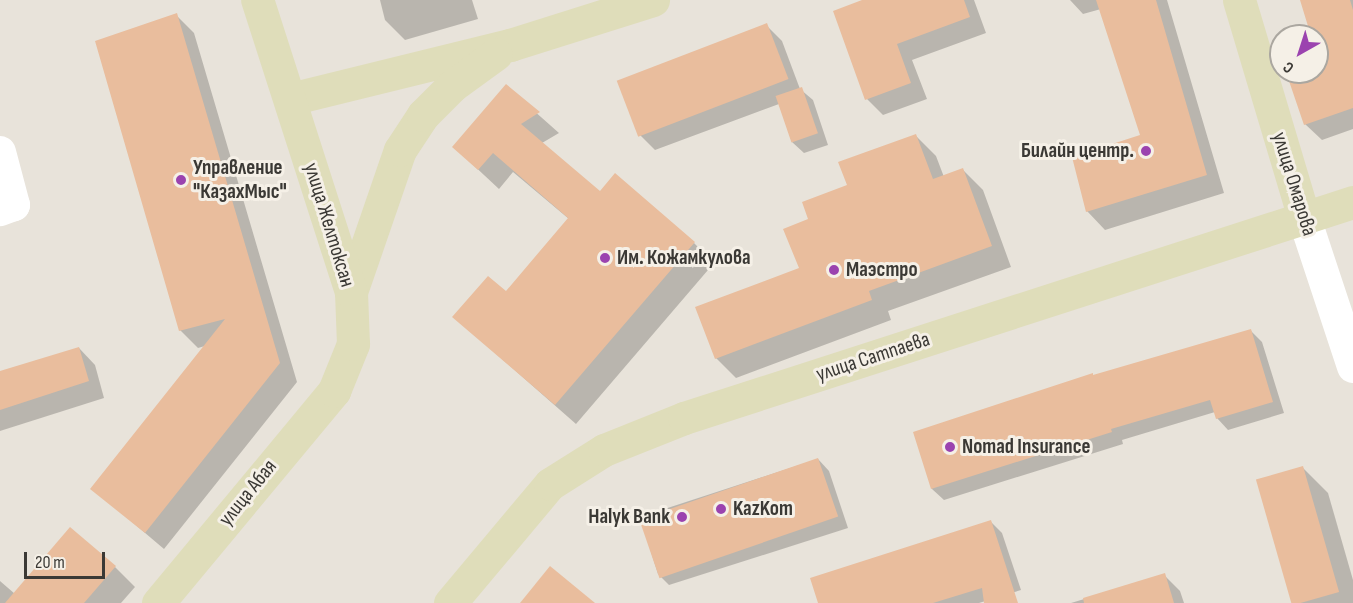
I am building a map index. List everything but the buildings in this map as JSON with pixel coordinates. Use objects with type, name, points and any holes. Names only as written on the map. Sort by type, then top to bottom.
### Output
[{"type":"main road","name":"улица Желтоксан","points":[[257,0],[351,292],[353,344],[334,391],[292,439]]},
{"type":"main road","points":[[290,99],[510,45],[653,0]]},
{"type":"main road","name":"улица Омарова","points":[[1239,0],[1304,218]]},
{"type":"main road","points":[[351,292],[400,150],[423,115],[452,86],[510,45]]},
{"type":"main road","name":"улица Сатпаева","points":[[450,603],[550,484],[604,450],[684,417],[1353,202]]},
{"type":"main road","name":"улица Абая","points":[[158,603],[292,439]]},
{"type":"street","points":[[0,152],[14,205],[0,210]]},
{"type":"street","name":"улица Омарова","points":[[1304,218],[1353,366]]},
{"type":"place","name":"Билайн центр.","points":[[1146,151]]},
{"type":"place","name":"Управление \"КазахМыс\"","points":[[181,180]]},
{"type":"place","name":"Им. Кожамкулова","points":[[605,258]]},
{"type":"place","name":"Маэстро","points":[[834,270]]},
{"type":"place","name":"Nomad Insurance","points":[[950,447]]},
{"type":"place","name":"KazKom","points":[[721,509]]},
{"type":"place","name":"Halyk Bank","points":[[682,517]]}]
